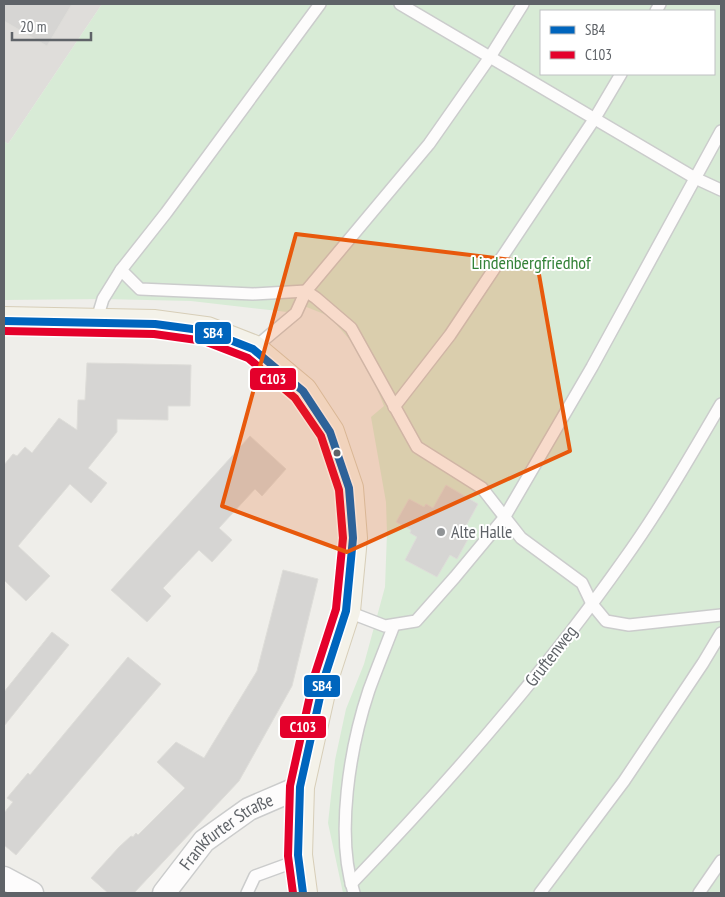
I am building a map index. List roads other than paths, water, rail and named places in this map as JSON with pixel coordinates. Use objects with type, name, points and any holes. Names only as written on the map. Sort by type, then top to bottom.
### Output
[{"type":"main road","name":"Frankfurter Straße","points":[[4,321],[155,324],[207,331],[253,349],[303,391],[330,432],[349,488],[353,538],[346,611],[324,680],[300,787],[298,855],[303,893]]},
{"type":"street","name":"Frankfurter Straße","points":[[164,893],[204,841],[249,808],[300,787]]},
{"type":"street","points":[[4,878],[32,893]]},
{"type":"lane","points":[[96,322],[103,299],[121,270],[166,213],[320,4]]},
{"type":"lane","points":[[400,4],[695,178],[721,190]]},
{"type":"lane","points":[[253,349],[296,313],[306,291],[429,144],[490,57],[523,4]]},
{"type":"lane","points":[[394,407],[450,336],[595,118],[619,75]]},
{"type":"lane","points":[[346,611],[385,626],[416,621],[504,518],[592,367],[721,131]]},
{"type":"lane","points":[[121,270],[140,289],[253,294],[306,291],[351,328],[417,447],[482,488],[521,538],[582,583],[592,604],[606,621],[629,624],[721,615]]},
{"type":"lane","name":"Gruftenweg","points":[[353,889],[472,752],[539,672],[592,604],[624,560],[678,478],[721,404]]},
{"type":"lane","points":[[353,889],[347,864],[346,833],[347,799],[353,754],[369,691],[394,625]]},
{"type":"lane","points":[[540,893],[624,782],[721,633]]},
{"type":"lane","points":[[247,893],[255,876],[288,864],[298,855]]},
{"type":"lane","points":[[700,893],[721,861]]},
{"type":"place","name":"Alte Halle","points":[[441,532]]},
{"type":"park label","name":"Lindenbergfriedhof","points":[[531,263]]}]
